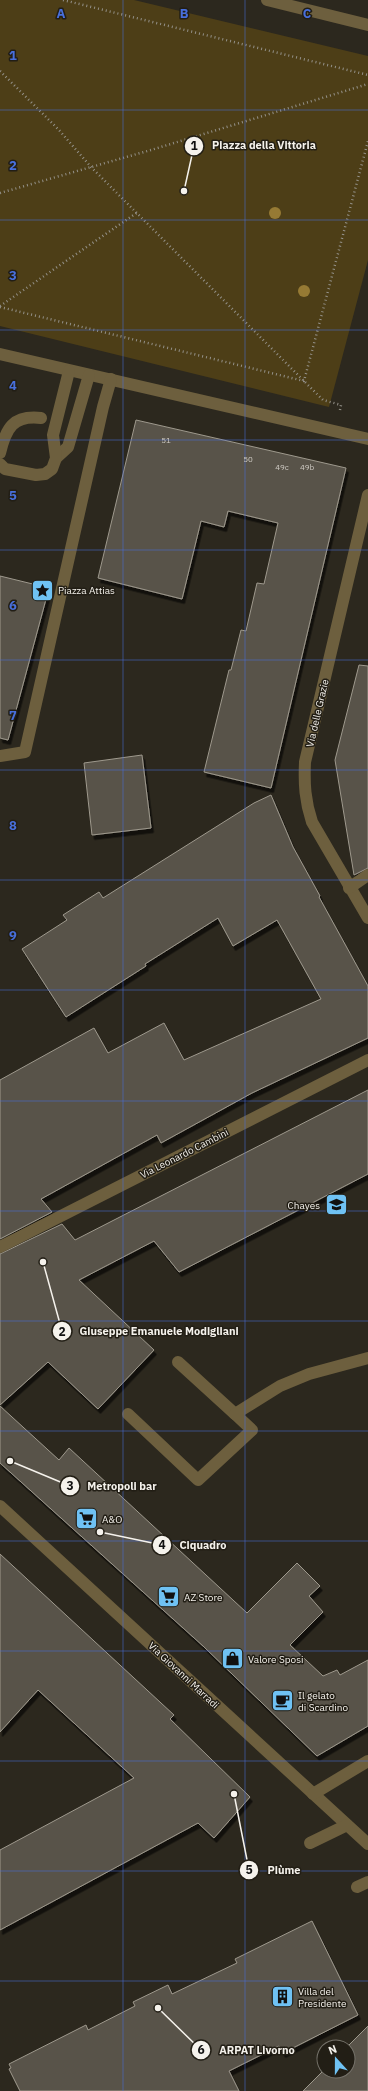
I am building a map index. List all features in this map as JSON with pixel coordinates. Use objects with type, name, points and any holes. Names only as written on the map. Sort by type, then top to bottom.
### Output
[{"type":"street","points":[[267,0],[368,25]]},
{"type":"street","points":[[0,354],[368,439]]},
{"type":"street","points":[[0,464],[5,469],[36,475],[46,474],[52,469],[56,458],[53,435],[69,371]]},
{"type":"street","points":[[56,458],[68,447],[89,375]]},
{"type":"street","points":[[0,756],[25,752],[103,407],[111,379]]},
{"type":"street","points":[[0,453],[4,434],[15,423],[28,417],[41,418]]},
{"type":"street","name":"Via delle Grazie","points":[[368,495],[305,762],[304,788],[306,806],[312,822],[349,888],[368,918]]},
{"type":"street","points":[[349,888],[368,875]]},
{"type":"street","name":"Via Leonardo Cambini","points":[[0,1247],[368,1060]]},
{"type":"street","points":[[235,1414],[280,1386],[309,1374],[368,1358]]},
{"type":"street","points":[[128,1414],[198,1480],[252,1430],[178,1362]]},
{"type":"street","name":"Via Giovanni Marradi","points":[[0,1506],[368,1844]]},
{"type":"street","points":[[313,1794],[368,1761]]},
{"type":"street","points":[[310,1843],[347,1825]]},
{"type":"path","points":[[63,0],[368,75]]},
{"type":"path","points":[[0,71],[59,130],[91,167],[138,212],[323,400],[341,406],[338,416]]},
{"type":"path","points":[[0,194],[368,84]]},
{"type":"path","points":[[304,381],[368,141]]},
{"type":"path","points":[[0,306],[138,212]]},
{"type":"path","points":[[0,306],[304,381]]},
{"type":"shaded area","points":[[0,0],[134,0],[368,56],[368,260],[329,407],[0,326]]},
{"type":"building","points":[[136,420],[346,468],[271,788],[204,772],[229,670],[231,670],[241,630],[246,631],[257,583],[264,584],[278,523],[228,511],[224,527],[201,521],[182,599],[98,578]]},
{"type":"building","points":[[0,576],[49,588],[8,740],[0,738]]},
{"type":"building","points":[[359,665],[368,666],[368,868],[354,875],[335,760]]},
{"type":"building","points":[[142,755],[151,828],[92,835],[84,763]]},
{"type":"building","points":[[271,795],[293,847],[368,986],[368,1038],[252,1093],[161,1143],[157,1135],[41,1199],[52,1212],[0,1239],[0,1080],[94,1028],[108,1053],[164,1023],[184,1060],[321,999],[277,920],[233,946],[218,918],[145,964],[146,966],[66,1017],[22,949],[67,920],[63,915],[99,892],[103,898],[254,803]]},
{"type":"building","points":[[368,1090],[368,1174],[179,1272],[154,1241],[79,1280],[154,1350],[98,1409],[48,1362],[0,1405],[0,1254],[62,1224],[75,1240]]},
{"type":"building","points":[[0,1406],[59,1460],[69,1448],[247,1613],[297,1563],[320,1586],[309,1596],[323,1612],[290,1645],[323,1676],[337,1670],[340,1675],[368,1660],[368,1726],[317,1756],[203,1646],[0,1463]]},
{"type":"building","points":[[0,1554],[174,1715],[170,1719],[250,1797],[214,1838],[198,1823],[0,1930],[0,1850],[134,1778],[38,1690],[0,1732]]},
{"type":"building","points":[[312,1921],[358,2015],[283,2053],[279,2046],[229,2071],[239,2091],[20,2091],[9,2069],[11,2068],[9,2064],[86,2025],[88,2030],[135,2006],[133,2002],[168,1985],[172,1994],[237,1963],[235,1959]]},
{"type":"building","points":[[368,2026],[368,2091],[303,2091],[316,2078],[356,2079],[355,2039]]},
{"type":"place","name":"Piazza della Vittoria","points":[[184,191]]},
{"type":"place","name":"Piazza Attias","points":[[43,590]]},
{"type":"place","name":"Chayes","points":[[336,1205]]},
{"type":"place","name":"Giuseppe Emanuele Modigliani","points":[[43,1262]]},
{"type":"place","name":"Metropoli bar","points":[[10,1461]]},
{"type":"place","name":"A&O","points":[[86,1519]]},
{"type":"place","name":"Ciquadro","points":[[100,1532]]},
{"type":"place","name":"AZ Store","points":[[169,1597]]},
{"type":"place","name":"Valore Sposi","points":[[233,1659]]},
{"type":"place","name":"Il gelato di Scardino","points":[[283,1701]]},
{"type":"place","name":"Piùme","points":[[234,1794]]},
{"type":"place","name":"Villa del Presidente","points":[[282,1997]]},
{"type":"place","name":"ARPAT Livorno","points":[[158,2008]]}]
